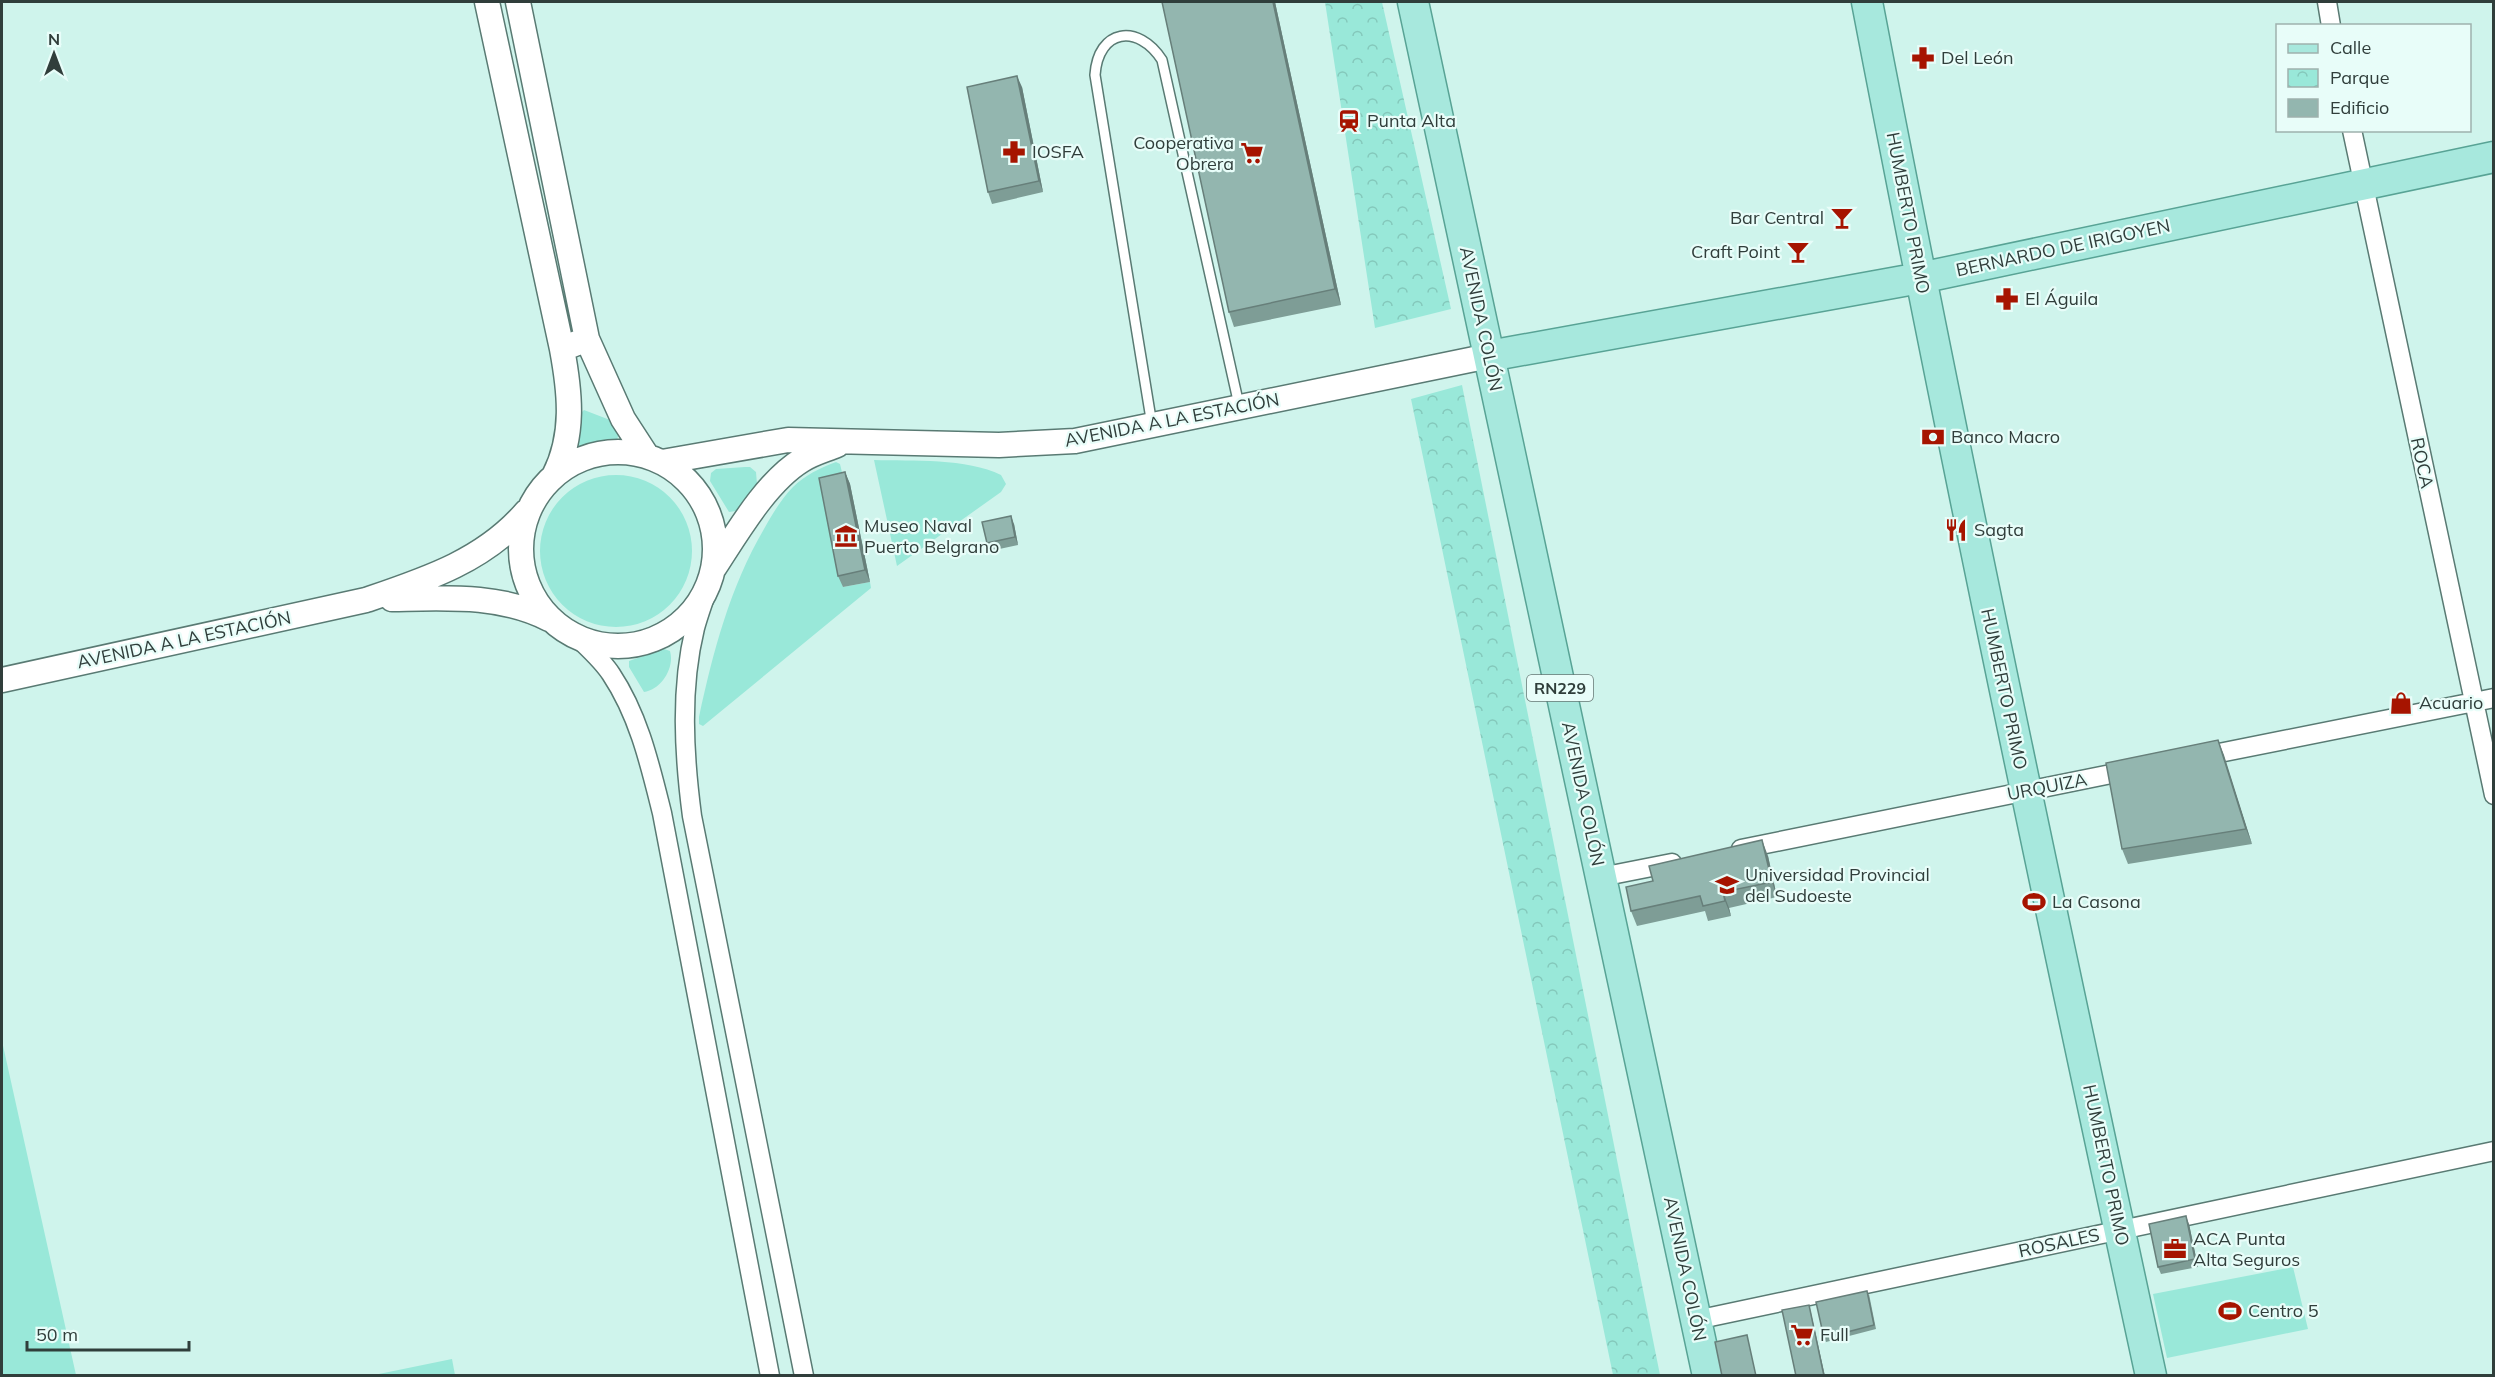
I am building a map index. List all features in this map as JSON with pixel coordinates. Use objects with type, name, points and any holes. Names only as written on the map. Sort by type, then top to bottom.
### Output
[{"type":"main road","name":"AVENIDA COLÓN","points":[[1413,2],[1708,1376]]},
{"type":"main road","name":"HUMBERTO PRIMO","points":[[1867,2],[1920,278],[2025,792],[2151,1376]]},
{"type":"main road","name":"BERNARDO DE IRIGOYEN","points":[[1489,356],[1920,278],[2493,157]]},
{"type":"street","points":[[487,2],[569,387],[569,425],[566,446],[554,476]]},
{"type":"street","points":[[518,2],[587,339],[623,419],[655,459],[688,481],[707,507],[715,537],[712,576],[695,628],[688,681],[685,765],[692,816],[804,1376]]},
{"type":"street","points":[[2327,2],[2331,24]]},
{"type":"street","name":"ROCA","points":[[2352,132],[2493,795]]},
{"type":"street","points":[[562,349],[587,339]]},
{"type":"street","name":"AVENIDA A LA ESTACIÓN","points":[[655,459],[788,440],[999,445],[1075,441],[1489,356]]},
{"type":"street","points":[[576,636],[612,646],[636,644],[660,637],[690,615],[751,513],[787,471],[802,459],[850,440]]},
{"type":"street","points":[[366,600],[423,581],[470,559],[510,531],[530,507],[540,490],[567,466],[598,454],[614,452],[655,459]]},
{"type":"street","points":[[530,507],[522,537],[523,568],[534,598],[554,622]]},
{"type":"street","points":[[366,600],[464,598],[491,601],[529,610],[576,636],[610,672],[631,710],[648,756],[664,825],[770,1376]]},
{"type":"street","name":"AVENIDA A LA ESTACIÓN","points":[[2,680],[366,600]]},
{"type":"street","points":[[2186,759],[2493,698]]},
{"type":"street","name":"URQUIZA","points":[[1727,852],[2151,766]]},
{"type":"street","points":[[1601,877],[1692,859]]},
{"type":"street","name":"ROSALES","points":[[1696,1320],[2493,1151]]},
{"type":"lane","points":[[1152,425],[1095,75],[1096,61],[1101,48],[1111,40],[1123,36],[1143,40],[1154,48],[1162,60],[1240,408]]},
{"type":"green space","points":[[1325,2],[1382,2],[1451,309],[1375,328]]},
{"type":"green space","points":[[1462,385],[1660,1375],[1613,1375],[1411,399]]},
{"type":"green space","points":[[584,410],[610,420],[619,433],[617,440],[579,447],[580,414]]},
{"type":"green space","points":[[874,460],[956,463],[1001,475],[1006,484],[1001,492],[897,566]]},
{"type":"green space","points":[[836,462],[840,464],[845,485],[823,489],[843,587],[870,582],[871,588],[703,726],[699,724],[704,693],[724,620],[752,551],[777,507],[793,487],[813,472]]},
{"type":"green space","points":[[750,467],[756,472],[757,484],[736,511],[729,512],[710,481],[711,473],[716,469]]},
{"type":"green space","points":[[616,475],[645,480],[670,497],[687,522],[692,551],[687,580],[670,605],[645,622],[616,627],[587,622],[562,605],[545,580],[540,551],[545,522],[562,497],[587,480]]},
{"type":"green space","points":[[664,649],[670,651],[668,671],[661,683],[644,692],[629,667],[629,661]]},
{"type":"green space","points":[[2,1041],[76,1375],[2,1375]]},
{"type":"green space","name":"Centro 5","points":[[2293,1267],[2308,1329],[2167,1358],[2153,1294]]},
{"type":"green space","points":[[452,1359],[455,1375],[374,1375]]},
{"type":"building","name":"Cooperativa Obrera","points":[[1162,2],[1273,2],[1335,289],[1229,312]]},
{"type":"building","points":[[1017,76],[1039,181],[988,192],[967,87]]},
{"type":"building","name":"Museo Naval Puerto Belgrano","points":[[845,472],[865,570],[838,576],[819,478]]},
{"type":"building","points":[[1011,516],[1015,537],[987,543],[982,522]]},
{"type":"building","points":[[2218,740],[2246,829],[2122,849],[2106,763]]},
{"type":"building","points":[[1762,840],[1772,882],[1723,892],[1725,901],[1703,906],[1700,896],[1631,911],[1626,887],[1653,881],[1649,866]]},
{"type":"building","name":"ACA Punta Alta Seguros","points":[[2186,1216],[2195,1259],[2158,1267],[2149,1224]]},
{"type":"building","points":[[1867,1291],[1874,1325],[1824,1338],[1816,1302]]},
{"type":"building","points":[[1809,1305],[1824,1376],[1796,1376],[1782,1310]]},
{"type":"building","points":[[1747,1335],[1756,1376],[1722,1376],[1715,1342]]},
{"type":"place","name":"Del León","points":[[1923,58]]},
{"type":"place","name":"Punta Alta","points":[[1349,121]]},
{"type":"place","name":"IOSFA","points":[[1014,152]]},
{"type":"place","name":"Cooperativa Obrera","points":[[1252,153]]},
{"type":"place","name":"Bar Central","points":[[1842,218]]},
{"type":"place","name":"Craft Point","points":[[1798,252]]},
{"type":"place","name":"El Águila","points":[[2007,299]]},
{"type":"place","name":"Banco Macro","points":[[1933,437]]},
{"type":"place","name":"Sagta","points":[[1956,530]]},
{"type":"place","name":"Museo Naval Puerto Belgrano","points":[[846,536]]},
{"type":"place","name":"Acuario","points":[[2401,703]]},
{"type":"place","name":"Universidad Provincial del Sudoeste","points":[[1727,885]]},
{"type":"place","name":"La Casona","points":[[2034,902]]},
{"type":"place","name":"ACA Punta Alta Seguros","points":[[2175,1249]]},
{"type":"place","name":"Centro 5","points":[[2230,1311]]},
{"type":"place","name":"Full","points":[[1802,1335]]}]
